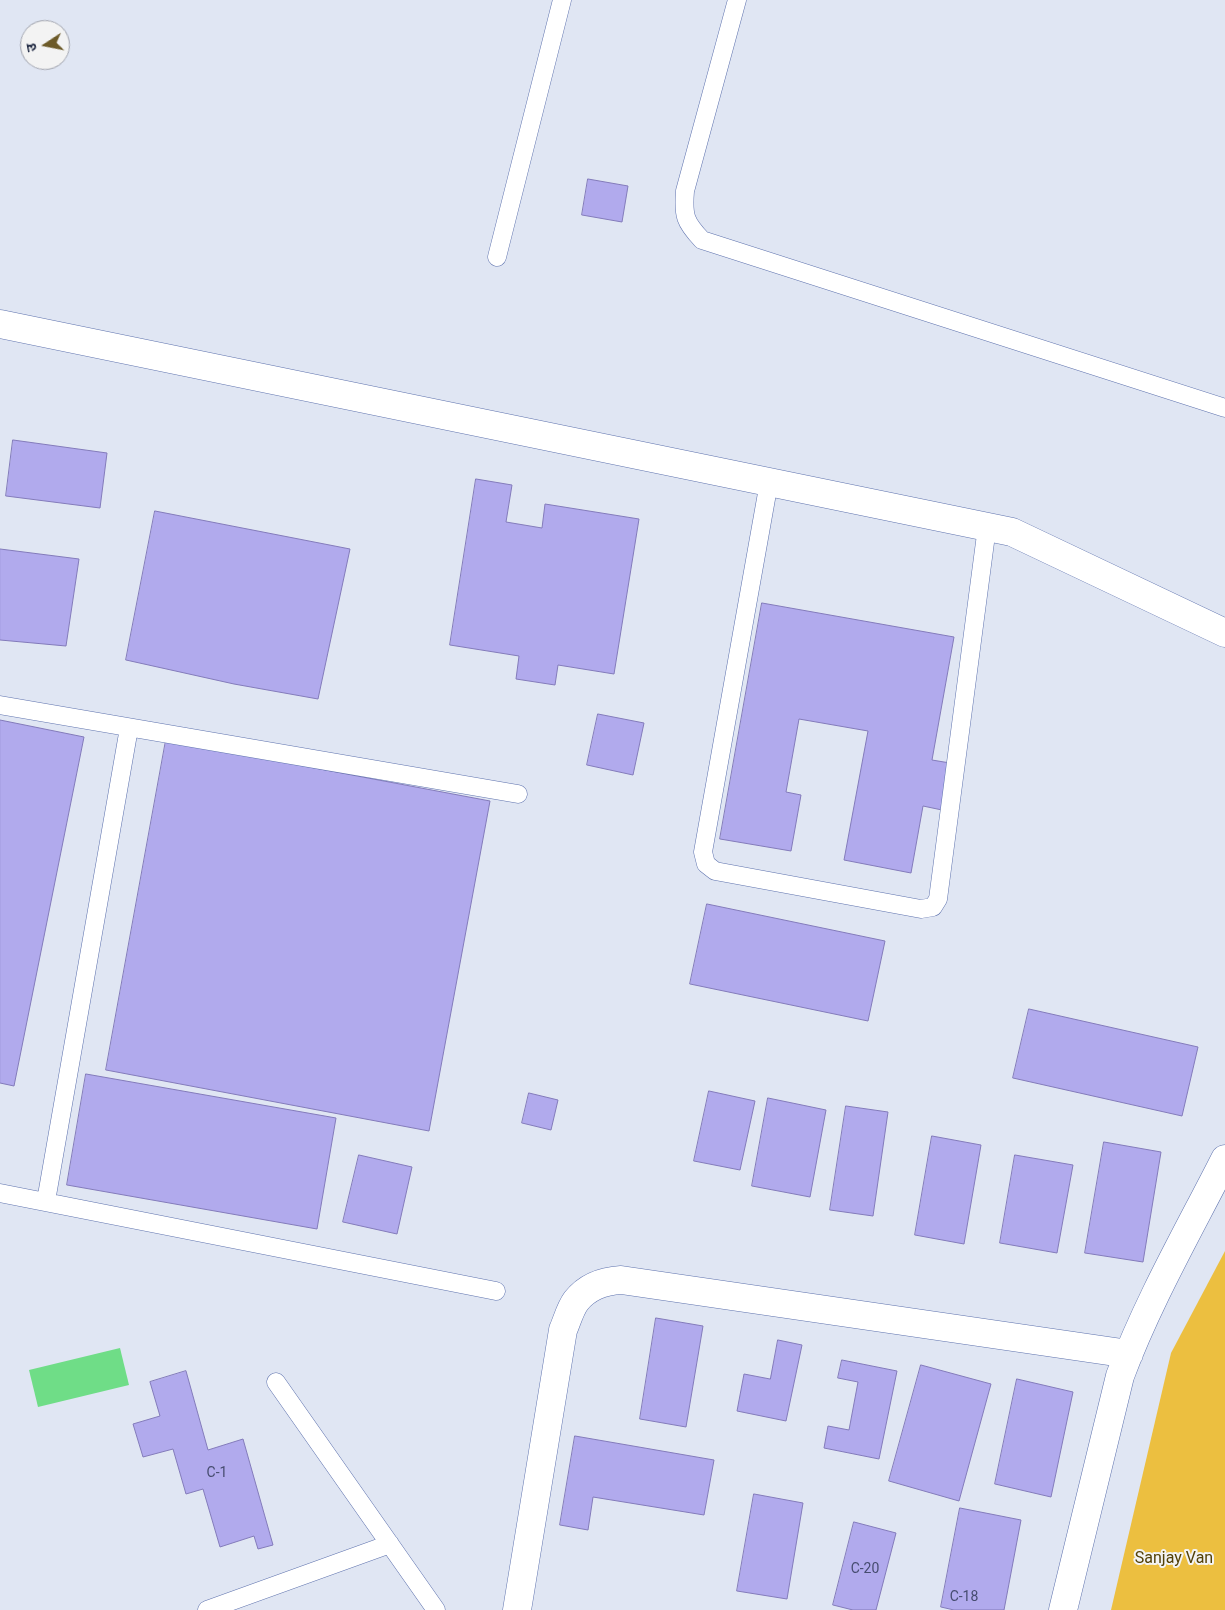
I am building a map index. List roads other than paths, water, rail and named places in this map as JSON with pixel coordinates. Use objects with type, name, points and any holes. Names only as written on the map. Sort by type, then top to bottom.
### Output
[{"type":"street","points":[[0,324],[1012,532],[1225,633]]},
{"type":"street","points":[[1063,1610],[1120,1376],[1155,1296],[1225,1159]]},
{"type":"street","points":[[517,1610],[563,1330],[576,1301],[594,1286],[608,1281],[621,1280],[1129,1354]]},
{"type":"lane","points":[[496,257],[562,0]]},
{"type":"lane","points":[[737,0],[685,191],[684,210],[690,227],[702,240],[1225,408]]},
{"type":"lane","points":[[769,482],[703,852],[706,864],[715,871],[921,909],[933,907],[938,899],[987,527]]},
{"type":"lane","points":[[0,705],[518,794]]},
{"type":"lane","points":[[46,1201],[129,728]]},
{"type":"lane","points":[[0,1192],[496,1290]]},
{"type":"lane","points":[[276,1382],[436,1610]]},
{"type":"lane","points":[[207,1610],[390,1544]]},
{"type":"park label","name":"Sanjay Van","points":[[1174,1559]]}]
